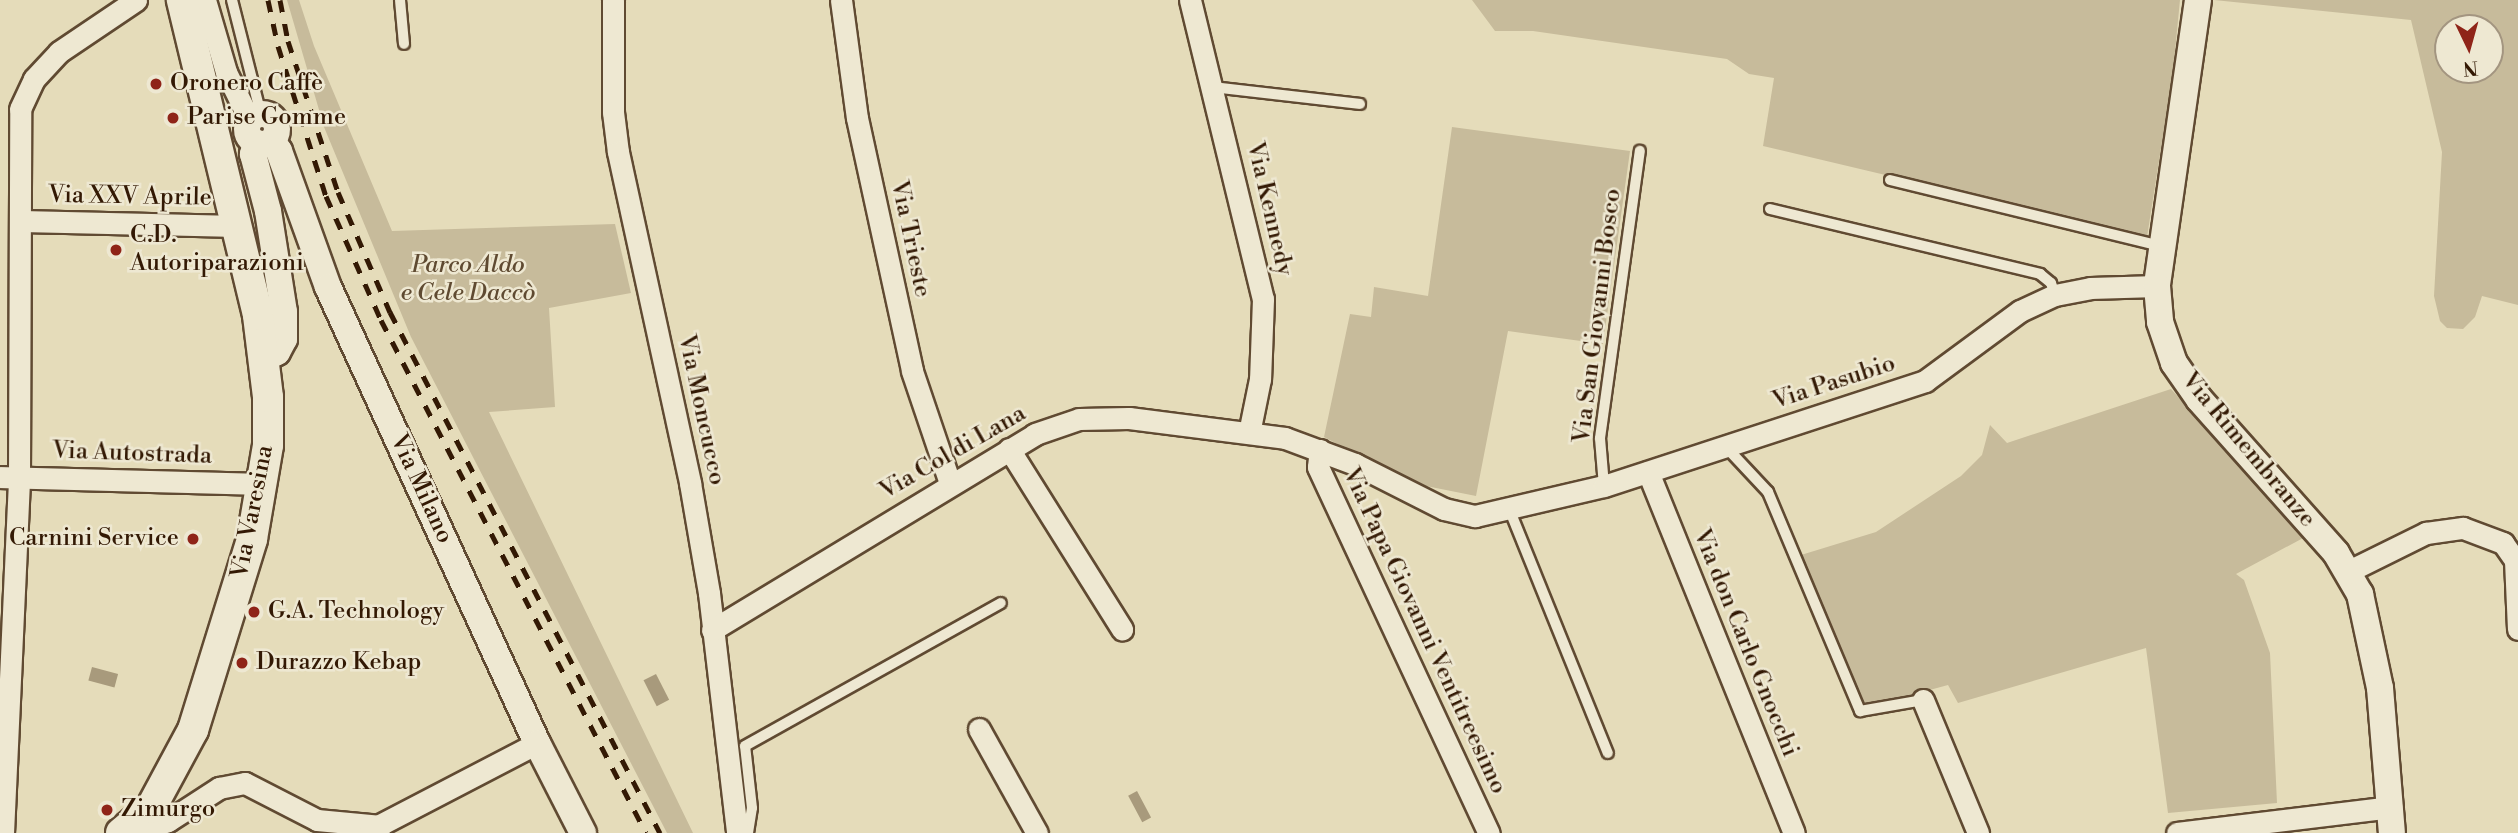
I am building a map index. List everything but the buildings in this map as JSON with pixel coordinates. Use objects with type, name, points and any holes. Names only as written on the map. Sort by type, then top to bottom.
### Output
[{"type":"main road","name":"Via Varesina","points":[[133,830],[158,796],[197,718],[245,564],[264,484],[268,444],[265,358],[238,226],[182,0]]},
{"type":"street","points":[[3,833],[9,477],[21,221],[20,109],[24,95],[59,52],[136,0]]},
{"type":"street","points":[[205,0],[226,72],[260,130],[253,154],[268,211],[284,312],[284,339],[277,352],[265,358]]},
{"type":"street","name":"Via Moncucco","points":[[613,0],[612,112],[618,152],[690,483],[712,630],[737,833]]},
{"type":"street","name":"Via Trieste","points":[[841,0],[857,118],[912,371],[950,483]]},
{"type":"street","name":"Via Kennedy","points":[[1190,0],[1263,299],[1260,379],[1249,433]]},
{"type":"street","name":"Via Rimembranze","points":[[2198,0],[2157,286],[2166,342],[2185,381],[2349,571],[2374,641],[2392,833]]},
{"type":"street","name":"Via Milano","points":[[260,130],[328,287],[537,743],[583,833]]},
{"type":"street","name":"Via XXV Aprile","points":[[21,221],[238,226]]},
{"type":"street","name":"Via Pasubio","points":[[1249,433],[1320,450],[1459,514],[1510,511],[1604,486],[1925,382],[2020,311],[2055,295],[2090,288],[2157,286]]},
{"type":"street","name":"Via Col di Lana","points":[[712,630],[1034,433],[1079,419],[1129,418],[1249,433]]},
{"type":"street","points":[[1009,449],[1122,629]]},
{"type":"street","name":"Via Papa Giovanni Ventitreesimo","points":[[1320,450],[1318,467],[1489,833]]},
{"type":"street","name":"Via don Carlo Gnocchi","points":[[1648,472],[1794,833]]},
{"type":"street","name":"Via Autostrada","points":[[9,477],[264,484]]},
{"type":"street","points":[[2349,571],[2426,533],[2463,528],[2503,543],[2517,560],[2518,629]]},
{"type":"street","points":[[1923,700],[1978,833]]},
{"type":"street","points":[[979,729],[1037,833]]},
{"type":"street","points":[[133,830],[168,821],[219,788],[245,783],[317,820],[371,830],[537,743]]},
{"type":"street","points":[[2177,833],[2391,807]]},
{"type":"lane","points":[[232,0],[260,130]]},
{"type":"lane","points":[[400,0],[404,44]]},
{"type":"lane","points":[[1213,88],[1360,104]]},
{"type":"lane","name":"Via San Giovanni Bosco","points":[[1604,486],[1600,438],[1640,151]]},
{"type":"lane","points":[[1890,180],[2163,247]]},
{"type":"lane","points":[[1770,209],[2040,274],[2051,283],[2055,295]]},
{"type":"lane","points":[[1725,446],[1768,492],[1860,711],[1923,700]]},
{"type":"lane","points":[[1510,511],[1608,753]]},
{"type":"lane","points":[[748,833],[752,816],[745,746],[1001,603]]},
{"type":"green space","name":"Parco Aldo e Cele Daccò","points":[[287,0],[299,0],[314,46],[392,231],[615,224],[631,293],[549,308],[555,407],[489,412],[693,833],[667,833],[411,337],[324,127]]},
{"type":"green space","points":[[1472,0],[2180,0],[2173,72],[2147,237],[1763,146],[1774,78],[1749,74],[1727,59],[1533,31],[1495,31]]},
{"type":"green space","points":[[2214,0],[2518,0],[2518,305],[2482,296],[2475,317],[2463,329],[2447,328],[2440,321],[2434,296],[2442,152],[2411,20]]},
{"type":"green space","points":[[1452,127],[1630,151],[1603,344],[1508,331],[1476,496],[1411,483],[1324,437],[1350,314],[1371,317],[1374,287],[1428,296]]},
{"type":"green space","points":[[2171,389],[2305,537],[2236,574],[2244,580],[2270,653],[2277,803],[2168,813],[2146,648],[1958,703],[1948,685],[1867,707],[1859,702],[1801,555],[1876,532],[1961,476],[1982,455],[1990,425],[2007,443]]},
{"type":"shaded area","points":[[92,667],[118,674],[114,688],[88,681]]},
{"type":"shaded area","points":[[656,674],[669,700],[657,706],[644,680]]},
{"type":"shaded area","points":[[1137,791],[1151,817],[1142,822],[1128,796]]},
{"type":"railway","points":[[268,0],[278,46],[326,196],[381,320],[646,833]]},
{"type":"railway","points":[[280,0],[288,41],[338,192],[390,312],[660,833]]},
{"type":"place","name":"Oronero Caffè","points":[[156,84]]},
{"type":"place","name":"Parise Gomme","points":[[173,118]]},
{"type":"place","name":"C.D. Autoriparazioni","points":[[116,250]]},
{"type":"place","name":"Carnini Service","points":[[193,539]]},
{"type":"place","name":"G.A. Technology","points":[[254,612]]},
{"type":"place","name":"Durazzo Kebap","points":[[242,663]]},
{"type":"place","name":"Zimurgo","points":[[107,810]]}]
